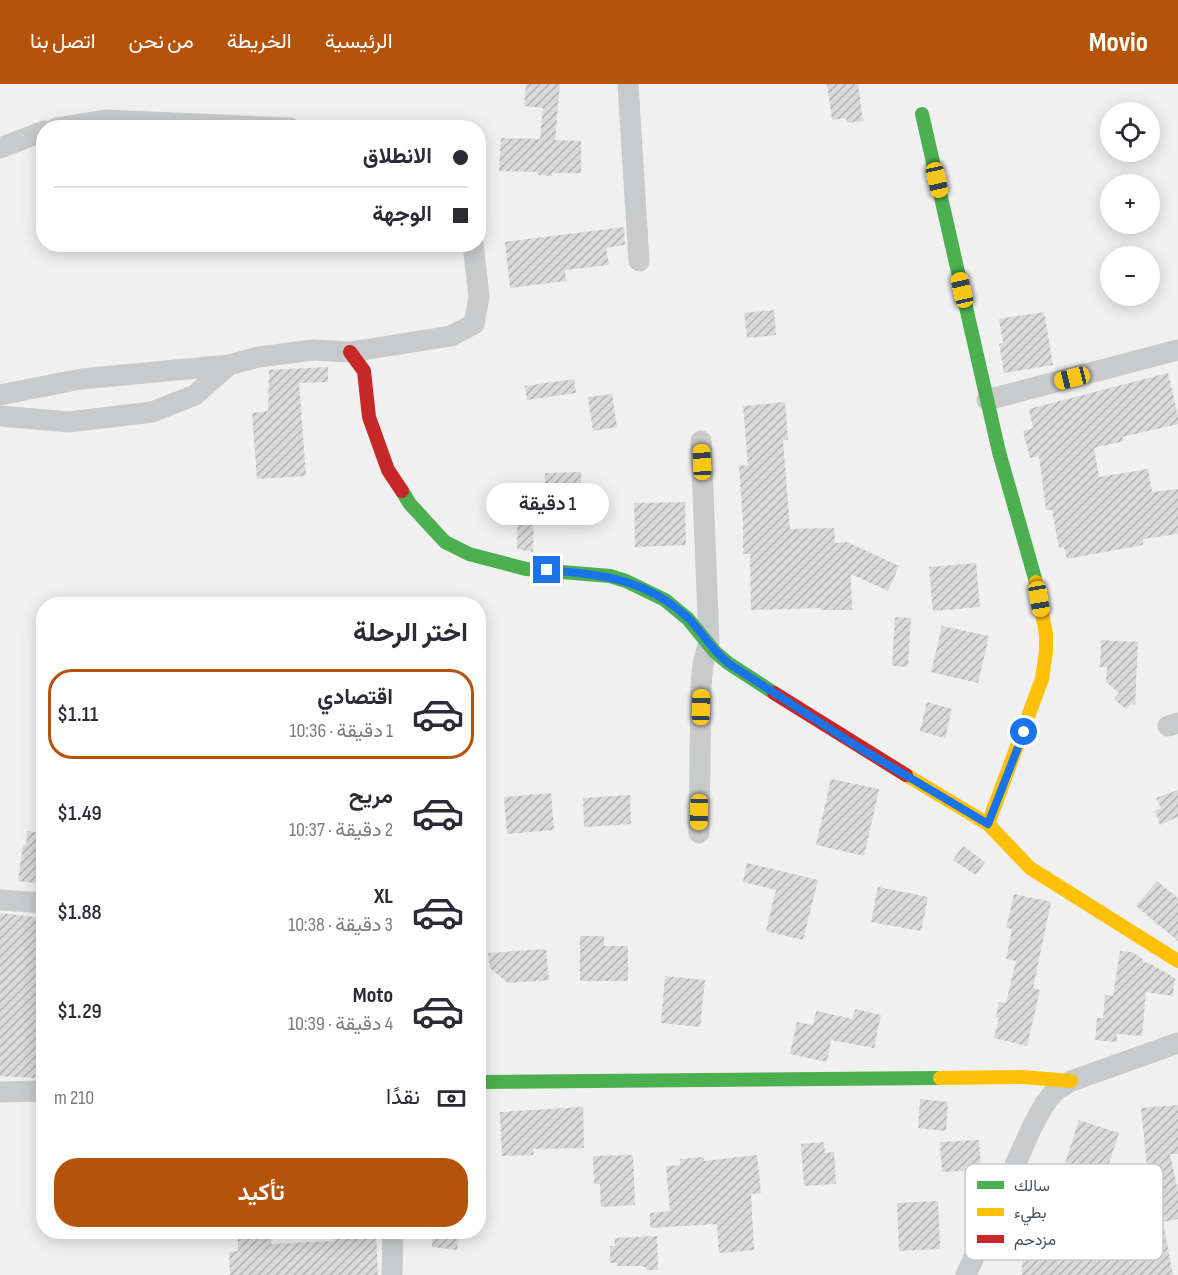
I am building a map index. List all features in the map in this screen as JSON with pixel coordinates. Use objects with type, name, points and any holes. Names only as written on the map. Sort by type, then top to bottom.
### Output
[{"type":"street","points":[[628,84],[639,261]]},
{"type":"street","points":[[922,114],[999,452],[1036,582],[1046,633],[1047,651],[1042,680],[1029,720],[988,824]]},
{"type":"street","points":[[0,148],[36,134]]},
{"type":"street","points":[[0,395],[81,380],[230,365],[258,357],[313,350],[350,352],[451,336],[474,324],[479,297],[474,252]]},
{"type":"street","points":[[987,400],[1178,350]]},
{"type":"street","points":[[350,352],[364,371],[369,417],[388,470],[410,504],[445,542],[469,554],[526,569],[610,576],[626,581],[665,600],[688,619],[715,652],[728,663],[858,747],[988,824],[1030,868],[1178,961]]},
{"type":"street","points":[[0,416],[69,422],[152,412],[195,395],[230,365]]},
{"type":"street","points":[[699,832],[701,686],[703,664],[709,642],[701,441]]},
{"type":"street","points":[[0,900],[36,902]]},
{"type":"street","points":[[1016,1164],[1032,1127],[1054,1092],[1071,1081],[1178,1043]]},
{"type":"street","points":[[486,1083],[567,1080],[848,1080],[1022,1077],[1071,1081]]},
{"type":"street","points":[[0,1092],[36,1091]]},
{"type":"street","points":[[392,1275],[393,1239]]},
{"type":"street","points":[[966,1275],[973,1260]]},
{"type":"building","points":[[526,84],[560,84],[555,140],[581,141],[581,173],[552,173],[552,176],[538,175],[538,172],[499,171],[501,138],[540,139],[543,108],[524,106]]},
{"type":"building","points":[[827,84],[858,84],[863,121],[847,123],[846,118],[832,120]]},
{"type":"building","points":[[624,227],[625,245],[606,248],[609,265],[565,270],[566,281],[510,288],[505,242]]},
{"type":"building","points":[[774,310],[776,335],[747,338],[744,313]]},
{"type":"building","points":[[1044,312],[1053,365],[1004,373],[999,344],[1003,343],[999,319]]},
{"type":"building","points":[[328,367],[328,382],[299,383],[306,476],[257,479],[252,413],[268,411],[269,370]]},
{"type":"building","points":[[1168,373],[1178,424],[1122,437],[1124,441],[1094,448],[1099,477],[1148,469],[1152,492],[1178,489],[1178,534],[1143,539],[1143,545],[1067,559],[1064,547],[1059,548],[1052,510],[1046,510],[1039,456],[1030,458],[1023,431],[1033,428],[1029,409]]},
{"type":"building","points":[[574,379],[576,393],[527,400],[525,386]]},
{"type":"building","points":[[612,394],[617,427],[593,431],[588,397]]},
{"type":"building","points":[[785,402],[788,440],[783,440],[790,529],[834,528],[835,543],[847,542],[899,566],[888,591],[851,574],[852,610],[820,610],[820,608],[751,610],[750,554],[743,554],[739,466],[748,465],[743,406]]},
{"type":"building","points":[[581,472],[581,503],[545,504],[545,473]]},
{"type":"building","points":[[685,502],[686,545],[635,547],[634,503]]},
{"type":"building","points":[[518,507],[534,508],[533,552],[517,549]]},
{"type":"building","points":[[976,563],[980,607],[933,611],[929,567]]},
{"type":"building","points":[[895,617],[911,618],[908,667],[892,666]]},
{"type":"building","points":[[942,626],[989,636],[978,683],[931,672]]},
{"type":"building","points":[[1101,640],[1138,642],[1135,705],[1132,703],[1126,709],[1114,699],[1119,693],[1106,682],[1107,667],[1100,667]]},
{"type":"building","points":[[927,702],[952,709],[945,738],[920,731]]},
{"type":"building","points":[[831,779],[879,789],[864,856],[816,845]]},
{"type":"building","points":[[1178,790],[1178,817],[1160,825],[1155,811],[1161,808],[1156,798]]},
{"type":"building","points":[[551,793],[554,830],[507,834],[504,797]]},
{"type":"building","points":[[630,795],[631,824],[584,827],[583,798]]},
{"type":"building","points":[[27,831],[36,832],[36,883],[18,881],[23,845],[26,845]]},
{"type":"building","points":[[963,846],[985,862],[976,875],[953,860]]},
{"type":"building","points":[[747,863],[818,880],[803,940],[766,931],[776,890],[743,882]]},
{"type":"building","points":[[1157,881],[1178,898],[1178,941],[1136,906]]},
{"type":"building","points":[[878,887],[928,897],[921,931],[871,922]]},
{"type":"building","points":[[1014,894],[1051,902],[1033,988],[1040,990],[1027,1046],[994,1038],[999,1018],[996,1018],[999,1002],[1006,1003],[1016,961],[1006,959],[1012,929],[1006,928]]},
{"type":"building","points":[[0,913],[36,917],[36,1068],[35,1078],[0,1076]]},
{"type":"building","points":[[580,936],[604,936],[604,946],[628,946],[628,981],[580,981]]},
{"type":"building","points":[[546,949],[549,980],[508,983],[490,968],[488,953]]},
{"type":"building","points":[[1120,951],[1132,952],[1143,959],[1143,962],[1175,978],[1173,996],[1146,992],[1142,1036],[1117,1034],[1117,1042],[1095,1040],[1097,1018],[1103,1018],[1105,995],[1113,996]]},
{"type":"building","points":[[665,976],[705,980],[700,1027],[661,1023]]},
{"type":"building","points":[[855,1009],[881,1015],[874,1048],[831,1040],[827,1062],[790,1054],[797,1022],[813,1025],[816,1011],[853,1019]]},
{"type":"building","points":[[920,1099],[948,1102],[946,1131],[918,1128]]},
{"type":"building","points":[[1178,1105],[1178,1154],[1170,1154],[1178,1191],[1178,1219],[1163,1222],[1163,1164],[1147,1164],[1141,1108]]},
{"type":"building","points":[[583,1107],[584,1148],[533,1149],[534,1155],[502,1156],[500,1112]]},
{"type":"building","points":[[1079,1120],[1119,1133],[1109,1164],[1065,1164]]},
{"type":"building","points":[[979,1140],[981,1164],[965,1164],[965,1171],[942,1172],[940,1142]]},
{"type":"building","points":[[824,1142],[825,1153],[834,1152],[836,1184],[804,1186],[801,1144]]},
{"type":"building","points":[[633,1155],[635,1205],[601,1207],[600,1184],[594,1184],[593,1156]]},
{"type":"building","points":[[757,1155],[761,1193],[751,1194],[754,1250],[719,1253],[717,1224],[650,1228],[650,1213],[670,1211],[666,1166],[680,1165],[680,1159],[704,1157],[704,1161]]},
{"type":"building","points":[[938,1201],[940,1249],[899,1251],[897,1203]]},
{"type":"building","points":[[1163,1222],[1173,1275],[1022,1275],[1023,1260],[1163,1260]]},
{"type":"building","points":[[657,1236],[658,1270],[648,1270],[643,1266],[617,1266],[617,1263],[610,1263],[610,1246],[615,1246],[614,1238]]},
{"type":"building","points":[[238,1239],[271,1239],[271,1244],[334,1241],[334,1239],[376,1239],[378,1275],[230,1275],[229,1252],[238,1251]]},
{"type":"building","points":[[433,1239],[458,1239],[457,1250],[432,1247]]},
{"type":"traffic: fast","points":[[922,114],[999,452],[1036,582]]},
{"type":"traffic: fast","points":[[402,491],[410,504],[445,542],[469,554],[526,569],[610,576],[626,581],[665,600],[688,619],[715,652],[774,693]]},
{"type":"traffic: fast","points":[[486,1082],[940,1078]]},
{"type":"traffic: slow","points":[[988,824],[1042,679],[1046,634],[1036,582]]},
{"type":"traffic: slow","points":[[906,775],[988,824],[1030,868],[1178,961]]},
{"type":"traffic: slow","points":[[940,1078],[1022,1077],[1071,1081]]},
{"type":"traffic: jam","points":[[350,352],[364,371],[369,417],[388,470],[402,491]]},
{"type":"traffic: jam","points":[[774,693],[906,775]]},
{"type":"route","points":[[547,570],[610,576],[626,581],[665,600],[688,619],[715,652],[728,663],[858,747],[988,824],[1024,732]]}]
